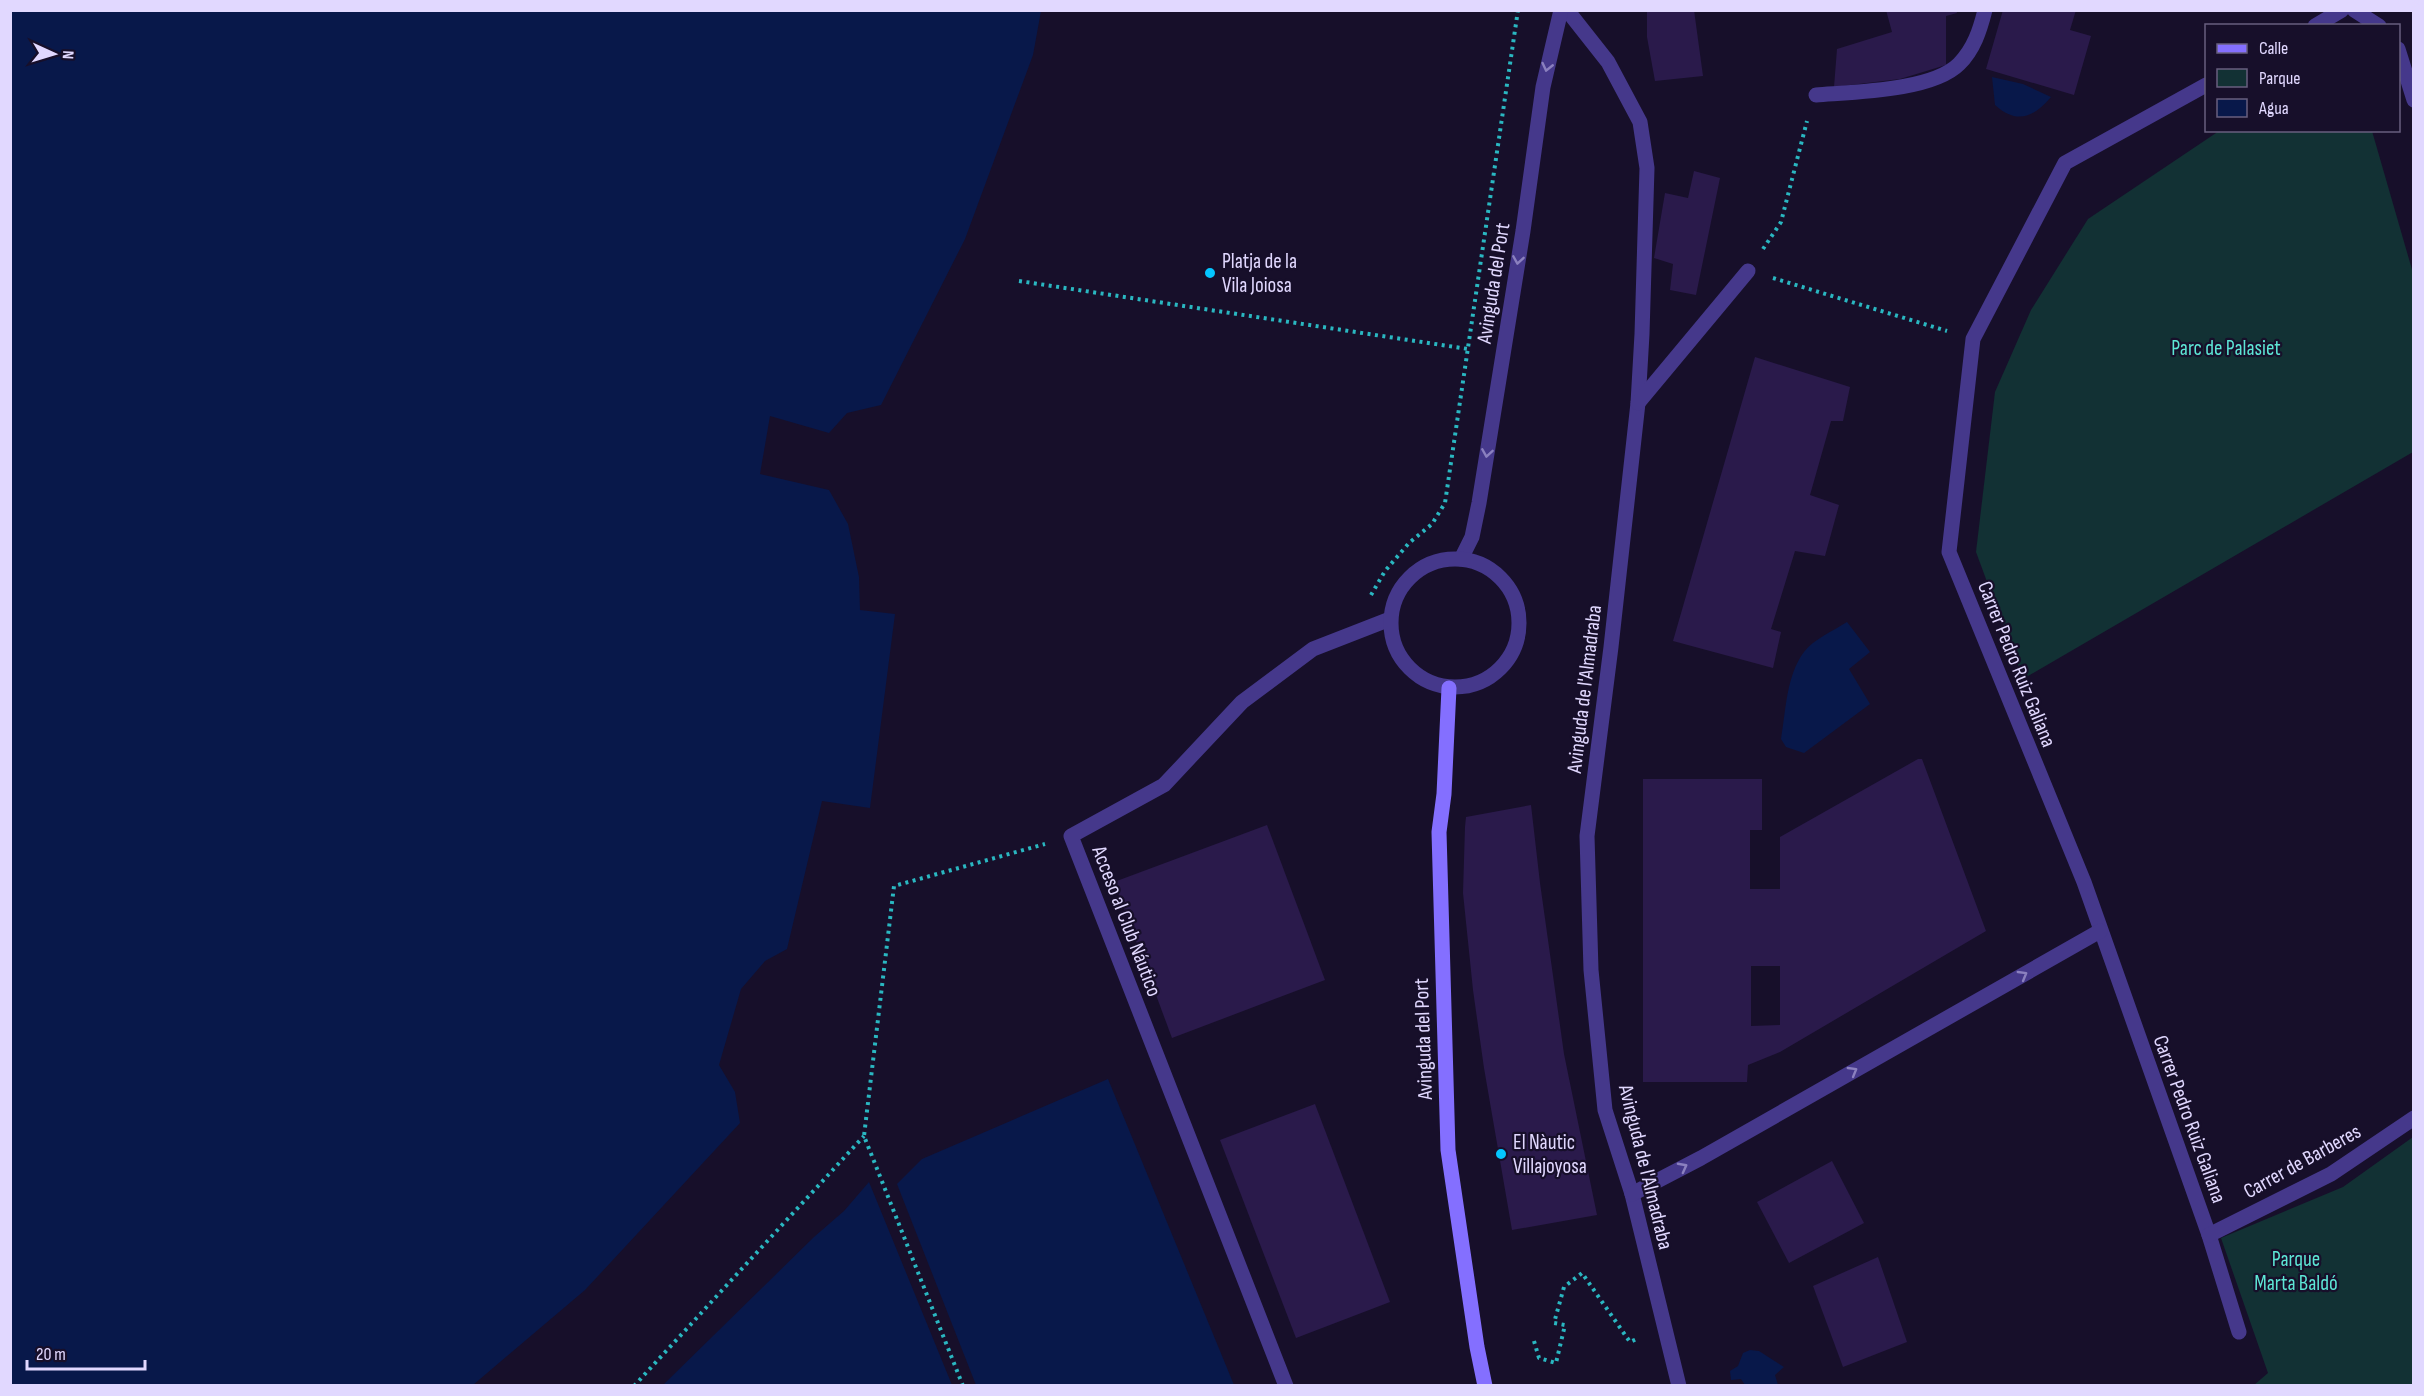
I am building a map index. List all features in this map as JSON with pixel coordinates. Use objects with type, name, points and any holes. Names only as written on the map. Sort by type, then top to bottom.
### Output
[{"type":"street","name":"Avinguda del Port","points":[[1461,560],[1472,537],[1479,503],[1523,231],[1543,87],[1561,10]]},
{"type":"street","name":"Avinguda de l'Almadraba","points":[[1567,10],[1608,62],[1640,122],[1647,168],[1638,403],[1587,836],[1591,970],[1605,1110],[1632,1194],[1679,1386]]},
{"type":"street","points":[[1816,95],[1887,89],[1932,79],[1958,65],[1977,37],[1985,10]]},
{"type":"street","points":[[2318,24],[2342,10]]},
{"type":"street","points":[[2354,10],[2376,24]]},
{"type":"street","points":[[2400,55],[2414,100]]},
{"type":"street","name":"Carrer Pedro Ruiz Galiana","points":[[2205,86],[2065,163],[1973,339],[1949,552],[2084,882],[2209,1235],[2239,1332]]},
{"type":"street","points":[[1638,403],[1748,271]]},
{"type":"street","points":[[1461,560],[1480,564],[1497,575],[1510,591],[1517,609],[1518,630],[1514,649],[1503,666],[1487,679],[1469,686],[1449,688],[1430,683],[1413,672],[1400,657],[1392,639],[1390,619],[1395,599],[1406,581],[1422,568],[1440,561],[1461,560]]},
{"type":"street","name":"Acceso al Club Náutico","points":[[1286,1386],[1071,837],[1164,785],[1242,702],[1313,649],[1390,619]]},
{"type":"street","name":"Avinguda del Port","points":[[1449,688],[1444,794],[1438,832],[1448,1150],[1485,1386]]},
{"type":"street","points":[[1632,1194],[1701,1158],[2100,931]]},
{"type":"street","name":"Carrer de Barberes","points":[[2209,1235],[2331,1174],[2414,1118]]},
{"type":"path","points":[[1367,601],[1384,571],[1410,543],[1432,524],[1445,502],[1518,10]]},
{"type":"path","points":[[1816,95],[1802,135],[1781,222],[1748,271],[1973,339]]},
{"type":"path","points":[[1019,281],[1468,349]]},
{"type":"path","points":[[963,1386],[864,1136],[894,886],[1071,837]]},
{"type":"path","points":[[634,1386],[864,1136]]},
{"type":"path","points":[[1534,1341],[1539,1358],[1556,1363],[1565,1325],[1554,1323],[1564,1287],[1582,1273],[1630,1341],[1643,1336]]},
{"type":"green space","name":"Parc de Palasiet","points":[[2218,132],[2372,132],[2413,273],[2413,452],[2023,679],[1976,552],[1995,392],[2031,310],[2088,219]]},
{"type":"green space","name":"Parque Marta Baldó","points":[[2413,1137],[2413,1385],[2254,1385],[2268,1373],[2221,1238],[2343,1187]]},
{"type":"water","points":[[10,11],[1041,11],[1033,55],[965,239],[881,405],[847,413],[829,433],[770,416],[760,474],[829,490],[848,524],[859,577],[860,610],[895,614],[870,808],[822,801],[787,949],[765,961],[741,989],[719,1065],[735,1092],[740,1123],[585,1290],[473,1385],[11,1385]]},
{"type":"water","points":[[1992,77],[2023,84],[2051,97],[2032,114],[2018,117],[2011,115],[1995,105]]},
{"type":"water","points":[[1847,622],[1870,652],[1849,669],[1870,704],[1804,753],[1786,747],[1781,739],[1790,683],[1798,661],[1813,643]]},
{"type":"water","points":[[1108,1079],[1234,1385],[976,1385],[897,1184],[922,1159]]},
{"type":"water","points":[[869,1182],[952,1385],[663,1385],[814,1237],[844,1211]]},
{"type":"water","points":[[1750,1350],[1759,1351],[1784,1367],[1775,1375],[1778,1385],[1745,1385],[1741,1379],[1731,1380],[1730,1371],[1738,1366],[1743,1353]]},
{"type":"building","points":[[1647,10],[1694,10],[1703,76],[1655,81],[1647,37]]},
{"type":"building","points":[[1886,10],[1956,10],[1957,13],[1946,16],[1946,65],[1900,79],[1834,87],[1837,49],[1892,32]]},
{"type":"building","points":[[2003,10],[2076,10],[2070,30],[2091,36],[2074,95],[1986,69]]},
{"type":"building","points":[[1694,171],[1720,178],[1696,295],[1670,290],[1673,264],[1654,258],[1665,193],[1688,198]]},
{"type":"building","points":[[1755,357],[1850,387],[1843,421],[1831,421],[1810,495],[1839,505],[1825,556],[1795,551],[1771,629],[1781,632],[1773,668],[1673,641]]},
{"type":"building","points":[[1918,759],[1922,759],[1986,931],[1780,1052],[1748,1065],[1747,1082],[1643,1082],[1643,779],[1762,779],[1762,830],[1750,830],[1750,889],[1780,889],[1780,837]],"holes":[[[1751,966],[1780,966],[1780,1025],[1751,1026]]]},
{"type":"building","points":[[1531,805],[1564,1054],[1597,1215],[1512,1230],[1473,990],[1463,893],[1465,827],[1466,817]]},
{"type":"building","points":[[1267,825],[1325,980],[1172,1038],[1114,882]]},
{"type":"building","points":[[1315,1104],[1390,1302],[1296,1338],[1220,1140]]},
{"type":"building","points":[[1832,1161],[1864,1223],[1789,1263],[1757,1202]]},
{"type":"building","points":[[1878,1257],[1907,1342],[1843,1367],[1813,1286]]},
{"type":"place","name":"Platja de la Vila Joiosa","points":[[1210,273]]},
{"type":"place","name":"El Nàutic Villajoyosa","points":[[1501,1154]]}]
